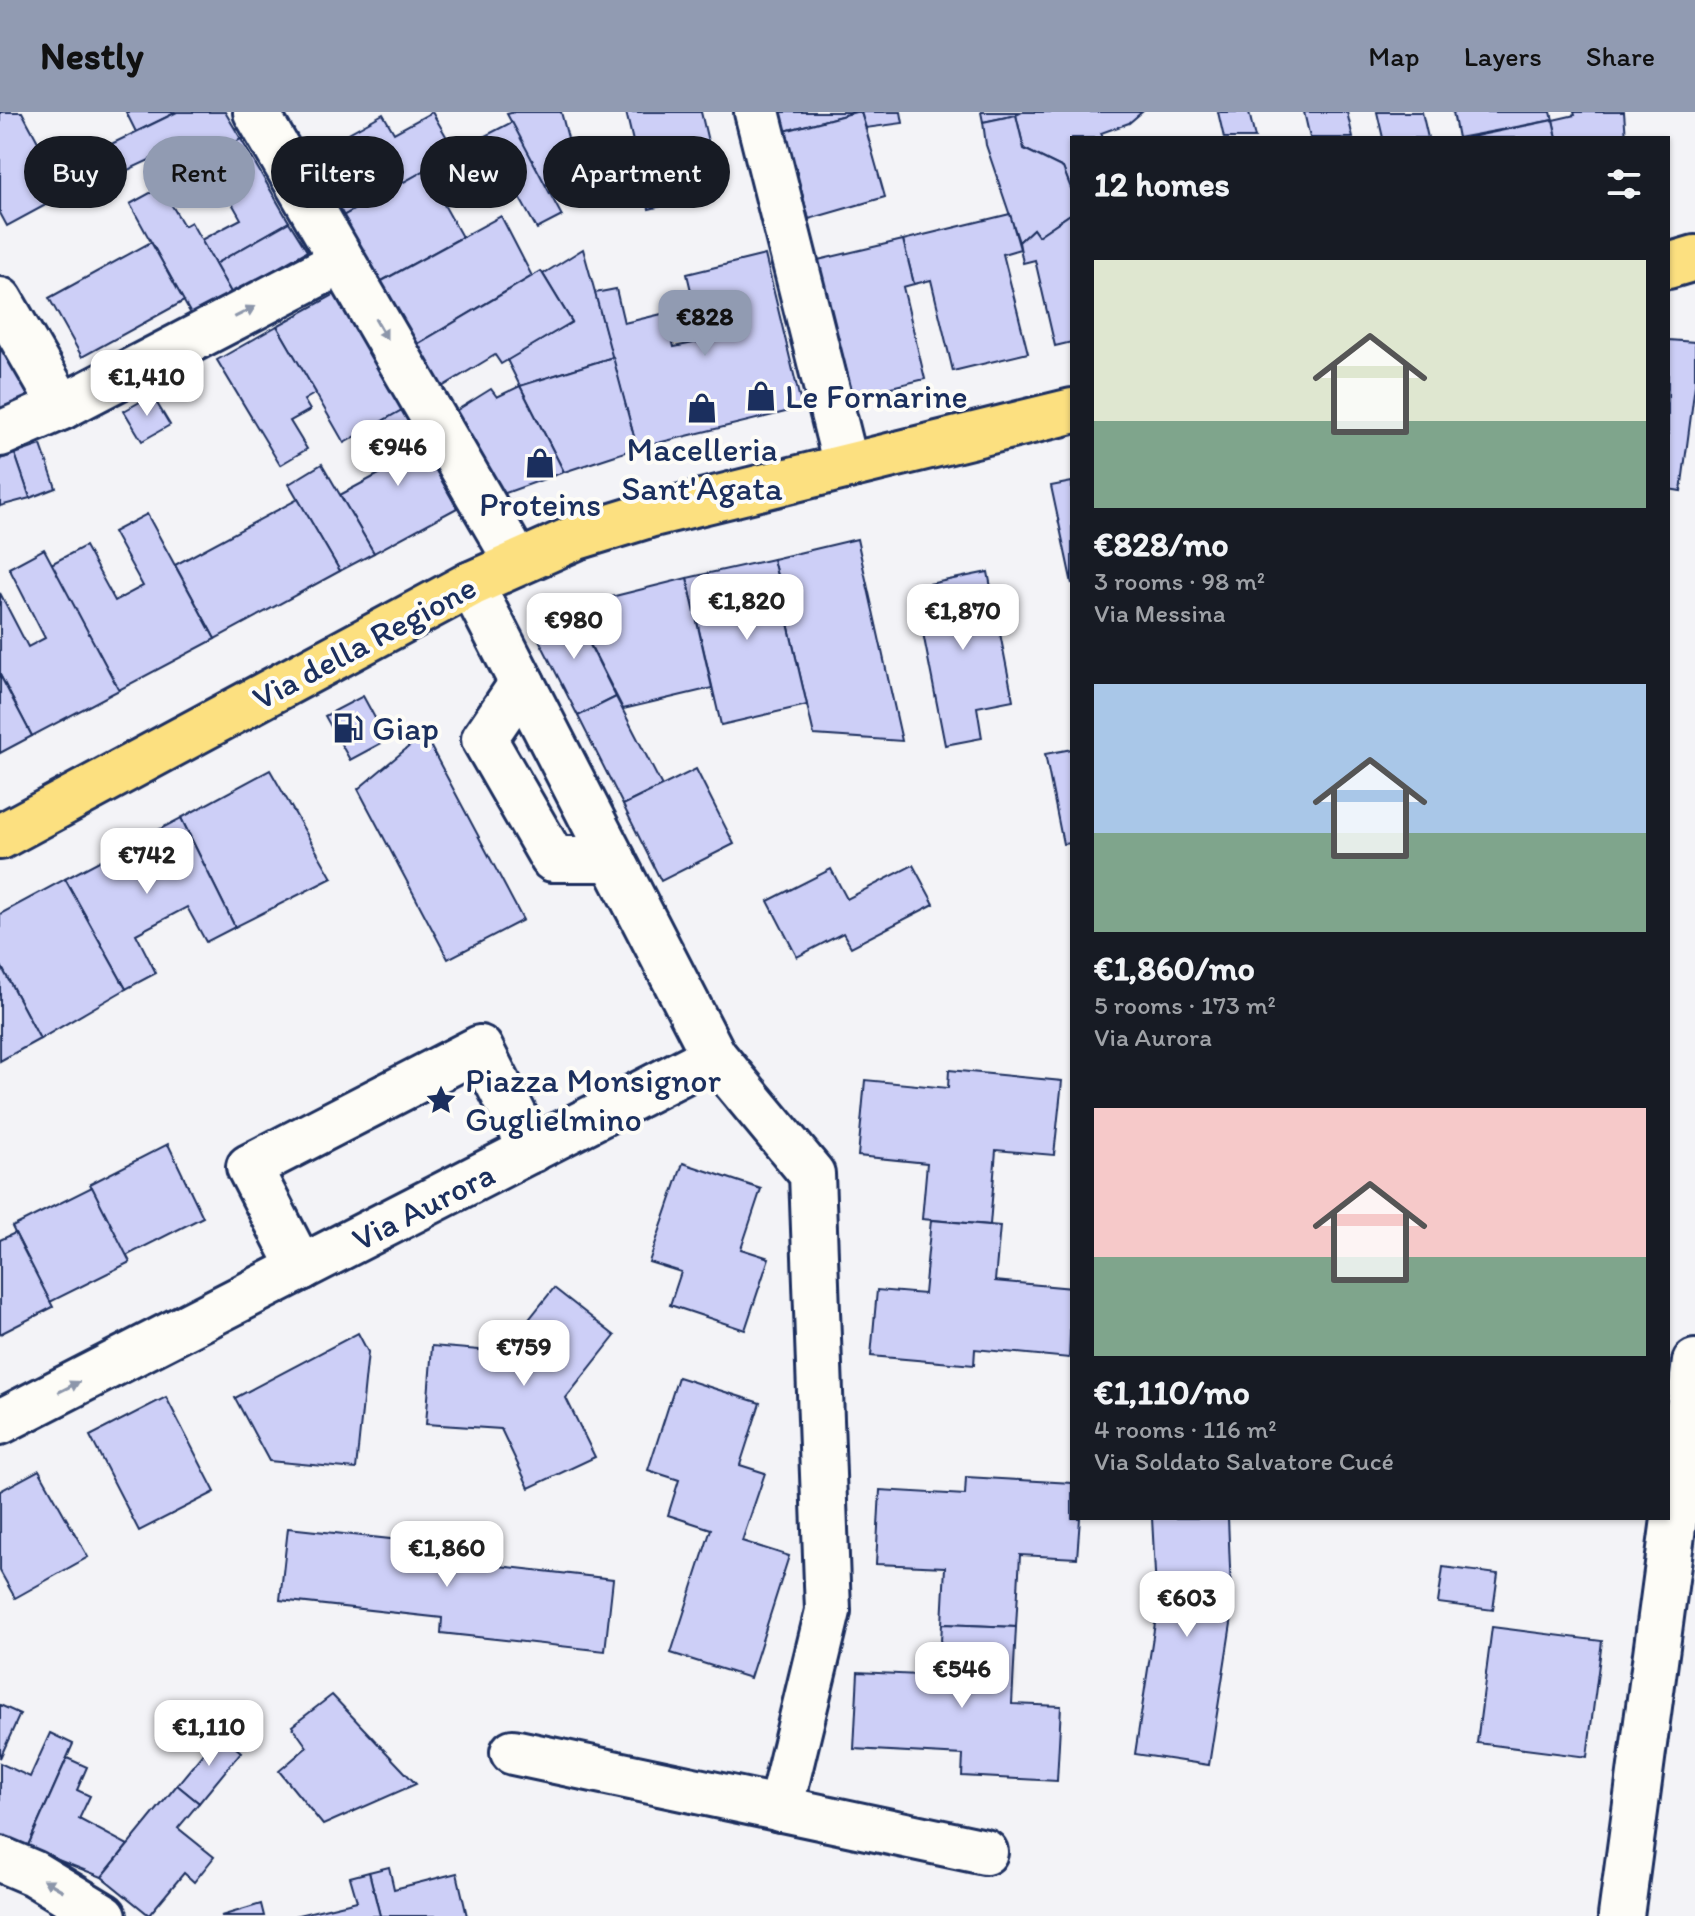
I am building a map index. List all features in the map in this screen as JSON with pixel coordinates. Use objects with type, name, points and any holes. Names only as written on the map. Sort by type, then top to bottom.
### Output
[{"type":"main road","name":"Via della Regione","points":[[0,837],[471,584],[577,537],[649,515],[1070,411]]},
{"type":"street","points":[[256,112],[517,562]]},
{"type":"street","points":[[757,112],[846,465]]},
{"type":"street","points":[[0,434],[62,407],[341,262]]},
{"type":"street","points":[[0,300],[62,407]]},
{"type":"street","points":[[471,584],[714,1056],[812,1174],[828,1611],[780,1809]]},
{"type":"street","points":[[522,683],[484,739],[553,859],[613,859]]},
{"type":"street","points":[[301,1268],[249,1167],[480,1048],[532,1150]]},
{"type":"street","name":"Via Aurora","points":[[0,1422],[714,1056]]},
{"type":"street","points":[[1621,1916],[1681,1570],[1695,1362]]},
{"type":"street","points":[[513,1752],[985,1852]]},
{"type":"street","points":[[0,1859],[33,1873],[104,1916]]},
{"type":"building","points":[[0,112],[22,112],[35,136],[24,136],[24,208],[40,208],[7,226],[0,213]]},
{"type":"building","points":[[126,112],[177,112],[136,132]]},
{"type":"building","points":[[177,112],[225,112],[239,136],[143,136],[143,163],[127,170],[127,136]]},
{"type":"building","points":[[432,112],[446,136],[420,136],[420,173],[404,182],[404,136],[343,136],[383,114],[394,133]]},
{"type":"building","points":[[561,112],[567,136],[543,136],[543,181],[527,151],[527,136],[519,136],[507,114]]},
{"type":"building","points":[[626,112],[701,112],[707,136],[632,136]]},
{"type":"building","points":[[780,112],[856,112],[785,131]]},
{"type":"building","points":[[861,112],[885,197],[809,219],[785,131]]},
{"type":"building","points":[[861,112],[901,112],[903,123],[866,128]]},
{"type":"building","points":[[981,112],[1022,112],[1022,114],[983,122]]},
{"type":"building","points":[[1022,112],[1142,112],[1129,123],[1101,133],[1102,136],[1070,136],[1070,186],[1063,168],[1024,149],[1016,115]]},
{"type":"building","points":[[1218,112],[1249,112],[1255,136],[1224,136]]},
{"type":"building","points":[[1304,112],[1347,112],[1353,136],[1310,136]]},
{"type":"building","points":[[1377,112],[1422,112],[1428,136],[1383,136]]},
{"type":"building","points":[[1453,112],[1551,112],[1553,120],[1469,136],[1458,136]]},
{"type":"building","points":[[1574,112],[1624,112],[1626,136],[1557,136],[1553,120],[1575,115]]},
{"type":"building","points":[[1016,115],[1024,149],[1063,168],[1070,186],[1070,214],[1038,236],[1033,229],[1019,242],[986,145],[983,122]]},
{"type":"building","points":[[1553,120],[1557,136],[1476,136]]},
{"type":"building","points":[[512,122],[519,136],[485,136]]},
{"type":"building","points":[[527,150],[543,180],[543,208],[558,208],[562,216],[537,229],[525,208]]},
{"type":"building","points":[[255,163],[271,191],[271,208],[281,208],[289,222],[215,264],[201,240],[241,219],[235,208],[255,208]]},
{"type":"building","points":[[420,173],[420,208],[446,208],[462,237],[380,282],[343,216],[357,208],[404,208],[404,182]]},
{"type":"building","points":[[143,197],[143,208],[173,208],[184,226],[191,222],[232,294],[192,316],[130,204]]},
{"type":"building","points":[[339,208],[357,208],[343,216]]},
{"type":"building","points":[[1010,214],[1020,249],[1003,254],[1028,353],[953,371],[931,280],[914,284],[903,240]]},
{"type":"building","points":[[1070,214],[1070,342],[1055,346],[1035,260],[1023,263],[1019,242],[1033,229],[1038,236]]},
{"type":"building","points":[[501,216],[532,276],[416,345],[380,282]]},
{"type":"building","points":[[289,222],[307,251],[232,294],[215,264]]},
{"type":"building","points":[[903,240],[914,284],[903,287],[925,379],[853,396],[818,260]]},
{"type":"building","points":[[151,242],[184,301],[82,357],[49,298]]},
{"type":"building","points":[[583,249],[613,357],[520,386],[507,360],[572,322],[543,274]]},
{"type":"building","points":[[765,255],[802,408],[637,448],[595,293],[616,289],[624,323],[666,313],[674,347],[703,341],[687,274]]},
{"type":"building","points":[[541,271],[572,322],[501,364],[495,355],[440,388],[416,345]]},
{"type":"building","points":[[337,293],[402,410],[344,443],[277,326]]},
{"type":"building","points":[[277,326],[316,393],[304,400],[310,410],[290,421],[307,449],[280,465],[217,360]]},
{"type":"building","points":[[1670,340],[1695,342],[1695,385],[1681,491],[1670,489]]},
{"type":"building","points":[[0,341],[30,400],[0,409]]},
{"type":"building","points":[[613,357],[637,448],[564,472],[520,386]]},
{"type":"building","points":[[520,386],[564,472],[500,495],[454,412],[491,389],[497,397]]},
{"type":"building","points":[[152,395],[170,425],[142,441],[124,411]]},
{"type":"building","points":[[402,410],[457,508],[374,553],[340,495],[392,467],[370,428]]},
{"type":"building","points":[[41,445],[56,488],[30,498],[15,454]]},
{"type":"building","points":[[15,454],[30,498],[0,506],[0,459]]},
{"type":"building","points":[[322,464],[374,553],[340,571],[289,484]]},
{"type":"building","points":[[1070,482],[1070,575],[1051,486]]},
{"type":"building","points":[[298,499],[340,571],[215,639],[175,565]]},
{"type":"building","points":[[147,514],[215,639],[119,690],[51,564],[85,546],[115,601],[143,586],[113,532]]},
{"type":"building","points":[[857,539],[902,741],[814,735],[773,559]]},
{"type":"building","points":[[44,549],[119,690],[32,736],[0,675],[0,593],[28,647],[45,638],[9,568]]},
{"type":"building","points":[[773,559],[807,705],[721,725],[687,578]]},
{"type":"building","points":[[988,572],[1013,700],[977,707],[982,738],[945,745],[914,587]]},
{"type":"building","points":[[687,578],[712,688],[623,709],[571,607]]},
{"type":"building","points":[[571,607],[616,697],[578,716],[532,626]]},
{"type":"building","points":[[0,675],[32,736],[0,753]]},
{"type":"building","points":[[363,696],[387,740],[350,760],[325,716]]},
{"type":"building","points":[[616,697],[662,786],[623,805],[578,716]]},
{"type":"building","points":[[424,734],[523,920],[448,959],[358,789]]},
{"type":"building","points":[[1070,749],[1070,843],[1063,844],[1045,754]]},
{"type":"building","points":[[696,769],[734,844],[661,881],[623,805]]},
{"type":"building","points":[[270,770],[332,878],[235,927],[181,818]]},
{"type":"building","points":[[181,818],[235,927],[206,942],[187,907],[136,934],[156,973],[126,989],[65,879]]},
{"type":"building","points":[[913,865],[934,904],[851,947],[843,933],[797,957],[768,901],[831,869],[847,899]]},
{"type":"building","points":[[65,879],[126,989],[40,1039],[0,964],[0,914]]},
{"type":"building","points":[[0,964],[40,1039],[0,1061]]},
{"type":"building","points":[[949,1070],[1062,1081],[1054,1155],[996,1150],[990,1225],[922,1219],[927,1163],[858,1156],[865,1080],[948,1088]]},
{"type":"building","points":[[168,1144],[203,1217],[126,1256],[90,1184]]},
{"type":"building","points":[[683,1163],[761,1189],[741,1249],[769,1258],[745,1330],[670,1305],[681,1272],[649,1262]]},
{"type":"building","points":[[92,1187],[130,1262],[50,1302],[12,1227]]},
{"type":"building","points":[[931,1220],[1000,1226],[995,1281],[1070,1288],[1069,1358],[975,1349],[974,1365],[871,1356],[877,1290],[924,1294]]},
{"type":"building","points":[[15,1233],[53,1307],[0,1334],[0,1240]]},
{"type":"building","points":[[554,1288],[615,1336],[566,1398],[595,1457],[529,1488],[501,1429],[426,1424],[432,1346],[503,1352]]},
{"type":"building","points":[[358,1333],[368,1352],[356,1469],[269,1461],[235,1398]]},
{"type":"building","points":[[678,1377],[760,1403],[740,1465],[765,1473],[742,1541],[789,1556],[750,1678],[671,1653],[711,1529],[668,1515],[679,1480],[648,1470]]},
{"type":"building","points":[[166,1397],[215,1492],[139,1531],[90,1436]]},
{"type":"building","points":[[39,1470],[88,1557],[15,1598],[0,1571],[0,1491]]},
{"type":"building","points":[[966,1477],[1070,1483],[1070,1520],[1080,1520],[1077,1558],[1020,1555],[1016,1627],[942,1624],[945,1567],[876,1564],[880,1490],[965,1495]]},
{"type":"building","points":[[1152,1520],[1228,1520],[1232,1617],[1209,1765],[1135,1754],[1157,1610]]},
{"type":"building","points":[[288,1528],[455,1546],[454,1561],[613,1579],[605,1651],[441,1633],[442,1618],[280,1600]]},
{"type":"building","points":[[1443,1567],[1498,1574],[1493,1610],[1438,1603]]},
{"type":"building","points":[[942,1624],[1016,1627],[1012,1704],[1061,1706],[1057,1781],[962,1776],[963,1755],[854,1749],[858,1672],[939,1676]]},
{"type":"building","points":[[1492,1627],[1602,1641],[1587,1757],[1477,1743]]},
{"type":"building","points":[[332,1695],[416,1784],[323,1825],[279,1771],[307,1747],[292,1726]]},
{"type":"building","points":[[0,1705],[20,1714],[0,1758]]},
{"type":"building","points":[[50,1733],[73,1744],[27,1848],[0,1837],[0,1763],[30,1777]]},
{"type":"building","points":[[219,1734],[241,1752],[199,1803],[177,1785]]},
{"type":"building","points":[[67,1758],[87,1767],[77,1790],[90,1796],[79,1819],[128,1845],[102,1877],[27,1848]]},
{"type":"building","points":[[177,1785],[199,1803],[178,1828],[214,1857],[194,1882],[184,1873],[149,1915],[102,1877]]},
{"type":"building","points":[[389,1867],[394,1889],[457,1873],[467,1916],[380,1916],[369,1872]]},
{"type":"building","points":[[369,1872],[380,1916],[294,1916],[357,1901],[350,1877]]},
{"type":"building","points":[[261,1904],[264,1916],[221,1916]]},
{"type":"place","name":"Le Fornarine","points":[[761,396]]},
{"type":"place","name":"Macelleria Sant'Agata","points":[[702,408]]},
{"type":"place","name":"Proteins","points":[[540,463]]},
{"type":"place","name":"Giap","points":[[348,728]]},
{"type":"place","name":"Piazza Monsignor Guglielmino","points":[[441,1100]]}]
